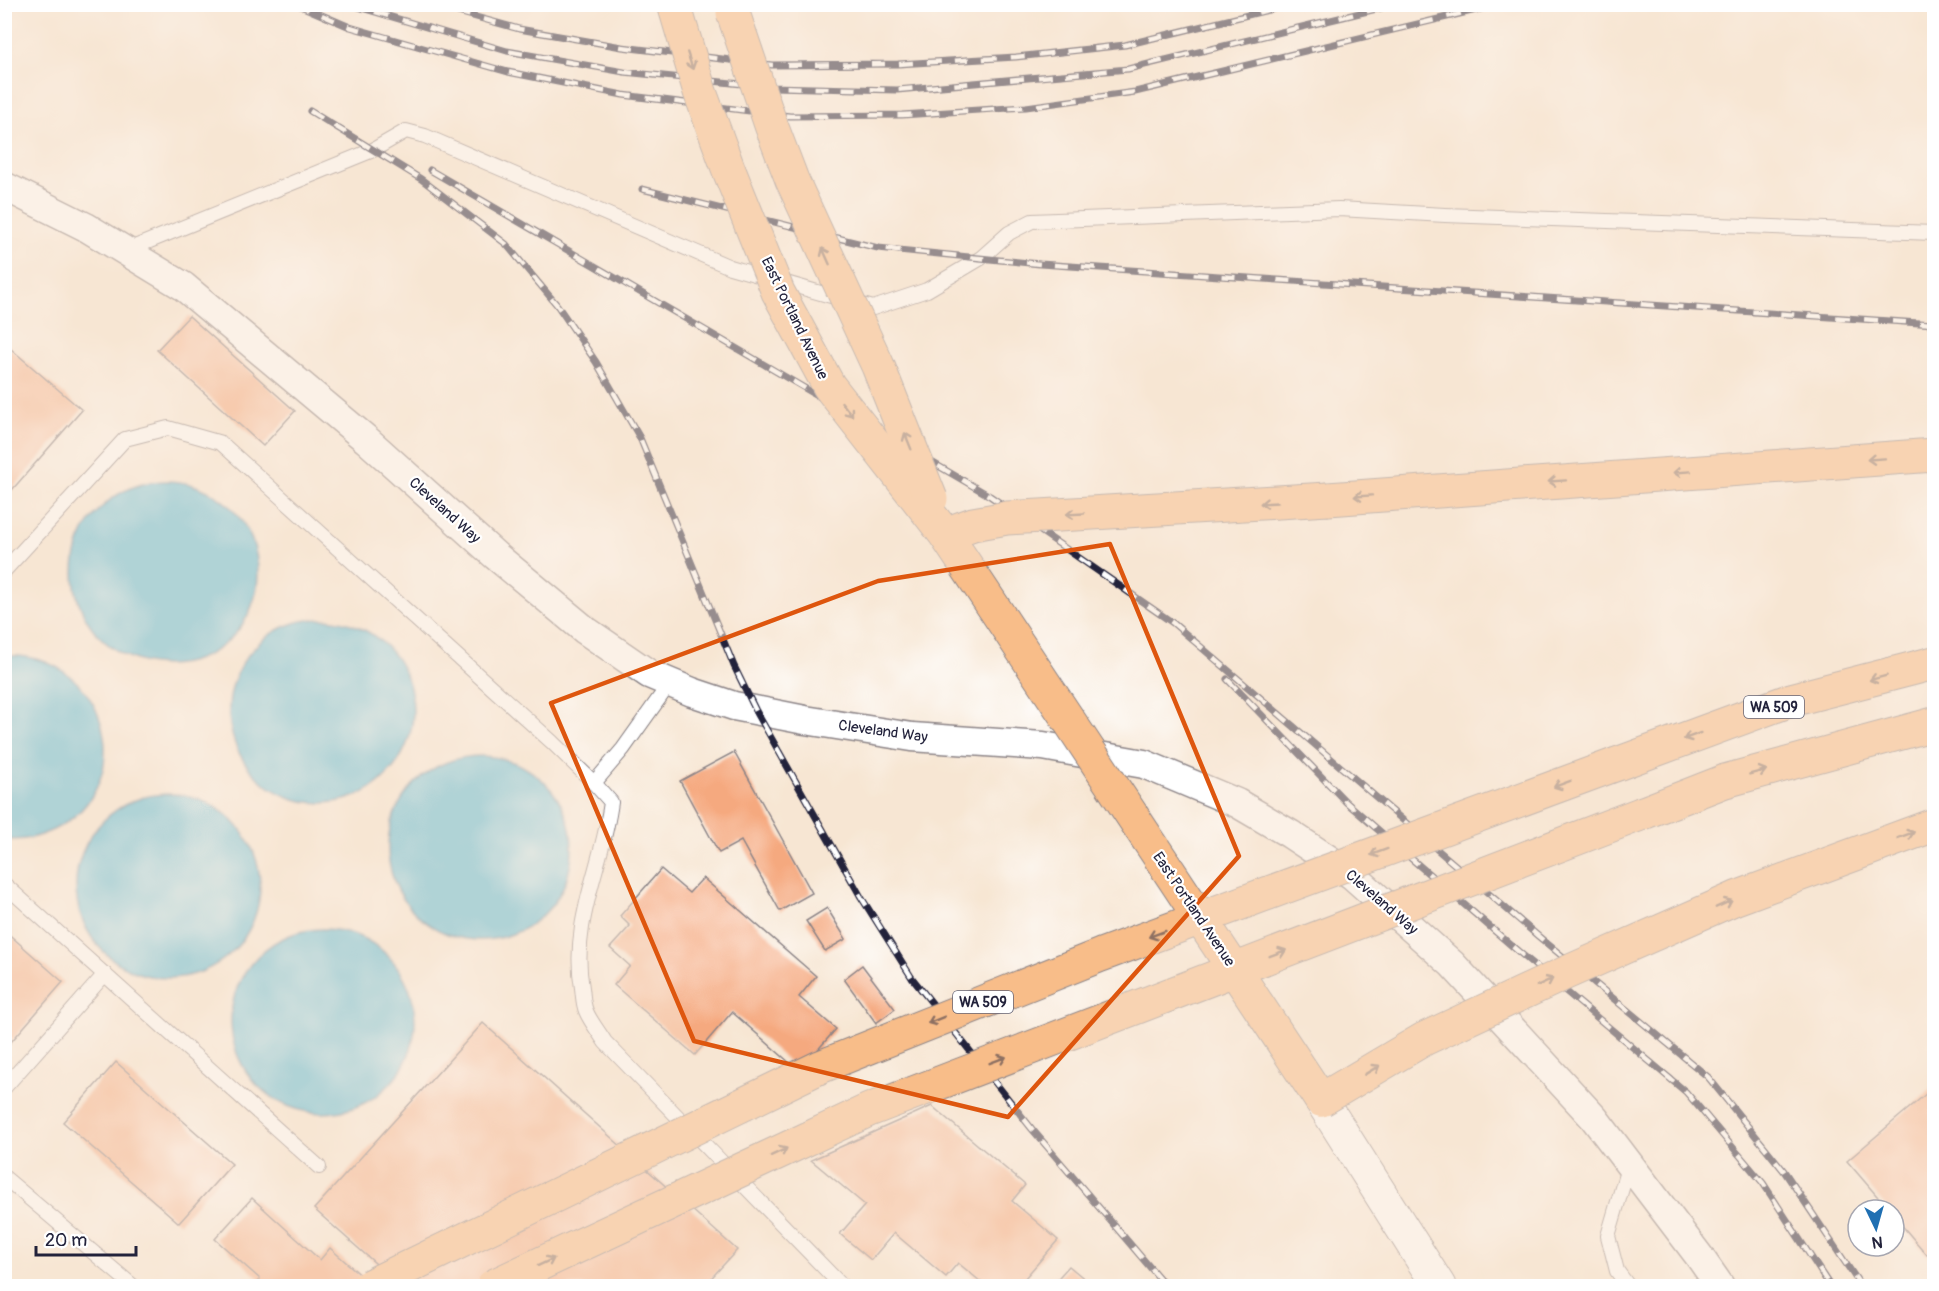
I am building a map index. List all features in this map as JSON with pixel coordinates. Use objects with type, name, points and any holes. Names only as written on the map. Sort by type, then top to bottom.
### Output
[{"type":"main road","name":"East Portland Avenue","points":[[674,4],[711,123],[778,292],[829,386],[945,534],[1321,1100]]},
{"type":"main road","name":"East Portland Avenue","points":[[733,12],[760,95],[792,180],[878,366],[945,534]]},
{"type":"main road","points":[[945,534],[974,524],[1007,518],[1328,499],[1935,455]]},
{"type":"main road","name":"WA 509","points":[[369,1287],[820,1067],[1101,954],[1791,700],[1935,663]]},
{"type":"main road","points":[[493,1287],[869,1110],[1725,781],[1935,724]]},
{"type":"main road","points":[[1321,1100],[1424,1039],[1568,972],[1736,898],[1935,825]]},
{"type":"street","name":"Cleveland Way","points":[[4,186],[86,227],[183,286],[367,440],[496,556],[585,630],[649,674],[734,706],[805,720],[912,736],[1043,746],[1143,764],[1237,803],[1352,874],[1452,964],[1594,1118],[1720,1287]]},
{"type":"street","name":"East Portland Avenue","points":[[1321,1100],[1439,1287]]},
{"type":"lane","points":[[125,251],[373,150],[405,131],[424,136],[730,267],[873,308],[927,290],[981,258],[1009,233],[1032,221],[1339,209],[1445,215],[1935,232]]},
{"type":"lane","points":[[4,571],[125,439],[168,428],[222,443],[543,734],[611,802],[609,817],[588,891],[580,937],[580,977],[586,1011],[605,1042],[843,1287]]},
{"type":"lane","points":[[594,783],[623,749],[670,683]]},
{"type":"lane","points":[[4,884],[319,1167]]},
{"type":"lane","points":[[4,1088],[105,974]]},
{"type":"lane","points":[[1628,1287],[1617,1271],[1608,1236],[1629,1164]]},
{"type":"lane","points":[[4,1178],[133,1287]]},
{"type":"highlighted area","points":[[1110,544],[1239,856],[1008,1117],[694,1041],[551,703],[878,581]]},
{"type":"water","points":[[166,481],[201,488],[231,508],[251,538],[258,573],[251,608],[231,638],[201,658],[166,665],[131,658],[101,638],[81,608],[74,573],[81,538],[101,508],[131,488]]},
{"type":"water","points":[[321,619],[356,626],[386,646],[406,676],[413,711],[406,746],[386,776],[356,796],[321,803],[286,796],[256,776],[236,746],[229,711],[236,676],[256,646],[286,626]]},
{"type":"water","points":[[5,656],[40,660],[68,675],[89,697],[101,724],[105,754],[99,783],[81,809],[53,830],[35,837],[17,840],[4,839]]},
{"type":"water","points":[[480,756],[515,763],[545,783],[565,813],[572,848],[565,883],[545,913],[515,933],[480,940],[445,933],[415,913],[395,883],[388,848],[395,813],[415,783],[445,763]]},
{"type":"water","points":[[168,794],[203,801],[233,821],[253,851],[260,886],[253,921],[233,951],[203,971],[168,978],[133,971],[103,951],[83,921],[76,886],[83,851],[103,821],[133,801]]},
{"type":"water","points":[[323,929],[358,936],[388,956],[408,986],[415,1021],[408,1056],[388,1086],[358,1106],[323,1113],[288,1106],[258,1086],[238,1056],[231,1021],[238,986],[258,956],[288,936]]},
{"type":"building","points":[[189,316],[295,411],[263,446],[157,350]]},
{"type":"building","points":[[4,343],[82,410],[4,499]]},
{"type":"building","points":[[734,752],[812,893],[780,911],[741,841],[719,853],[680,781]]},
{"type":"building","points":[[661,869],[689,893],[703,878],[816,976],[799,997],[836,1029],[799,1071],[732,1012],[695,1055],[614,985],[630,966],[610,948],[630,926],[620,916]]},
{"type":"building","points":[[827,908],[846,939],[825,951],[806,921]]},
{"type":"building","points":[[4,930],[63,982],[4,1050]]},
{"type":"building","points":[[862,965],[895,1009],[876,1023],[844,979]]},
{"type":"building","points":[[483,1023],[737,1250],[704,1286],[401,1286],[314,1209]]},
{"type":"building","points":[[116,1062],[232,1164],[179,1223],[63,1122]]},
{"type":"building","points":[[1934,1087],[1934,1249],[1927,1255],[1906,1230],[1906,1198],[1879,1198],[1847,1161]]},
{"type":"building","points":[[932,1106],[1025,1185],[1012,1201],[1058,1240],[1018,1286],[986,1286],[958,1263],[946,1277],[894,1233],[871,1260],[840,1234],[865,1205],[811,1160]]},
{"type":"building","points":[[252,1198],[320,1260],[330,1248],[373,1286],[253,1286],[260,1279],[215,1239]]},
{"type":"building","points":[[1069,1266],[1093,1286],[1051,1286]]},
{"type":"railway","points":[[296,4],[350,27],[508,72],[623,95],[790,116],[902,115],[1026,107],[1135,92],[1501,4]]},
{"type":"railway","points":[[348,4],[507,51],[624,72],[772,87],[897,90],[1128,69],[1397,4]]},
{"type":"railway","points":[[429,4],[519,29],[622,47],[772,65],[898,64],[1016,57],[1125,45],[1293,4]]},
{"type":"railway","points":[[310,111],[421,179],[506,244],[557,305],[596,362],[640,438],[734,666],[756,711],[861,897],[912,978],[1032,1129],[1166,1286]]},
{"type":"railway","points":[[430,170],[990,496],[1173,623],[1538,936],[1708,1077],[1784,1171],[1861,1286]]},
{"type":"railway","points":[[642,189],[878,248],[1040,264],[1934,324]]},
{"type":"railway","points":[[1227,679],[1346,802],[1519,952],[1686,1092],[1763,1183],[1830,1286]]}]
